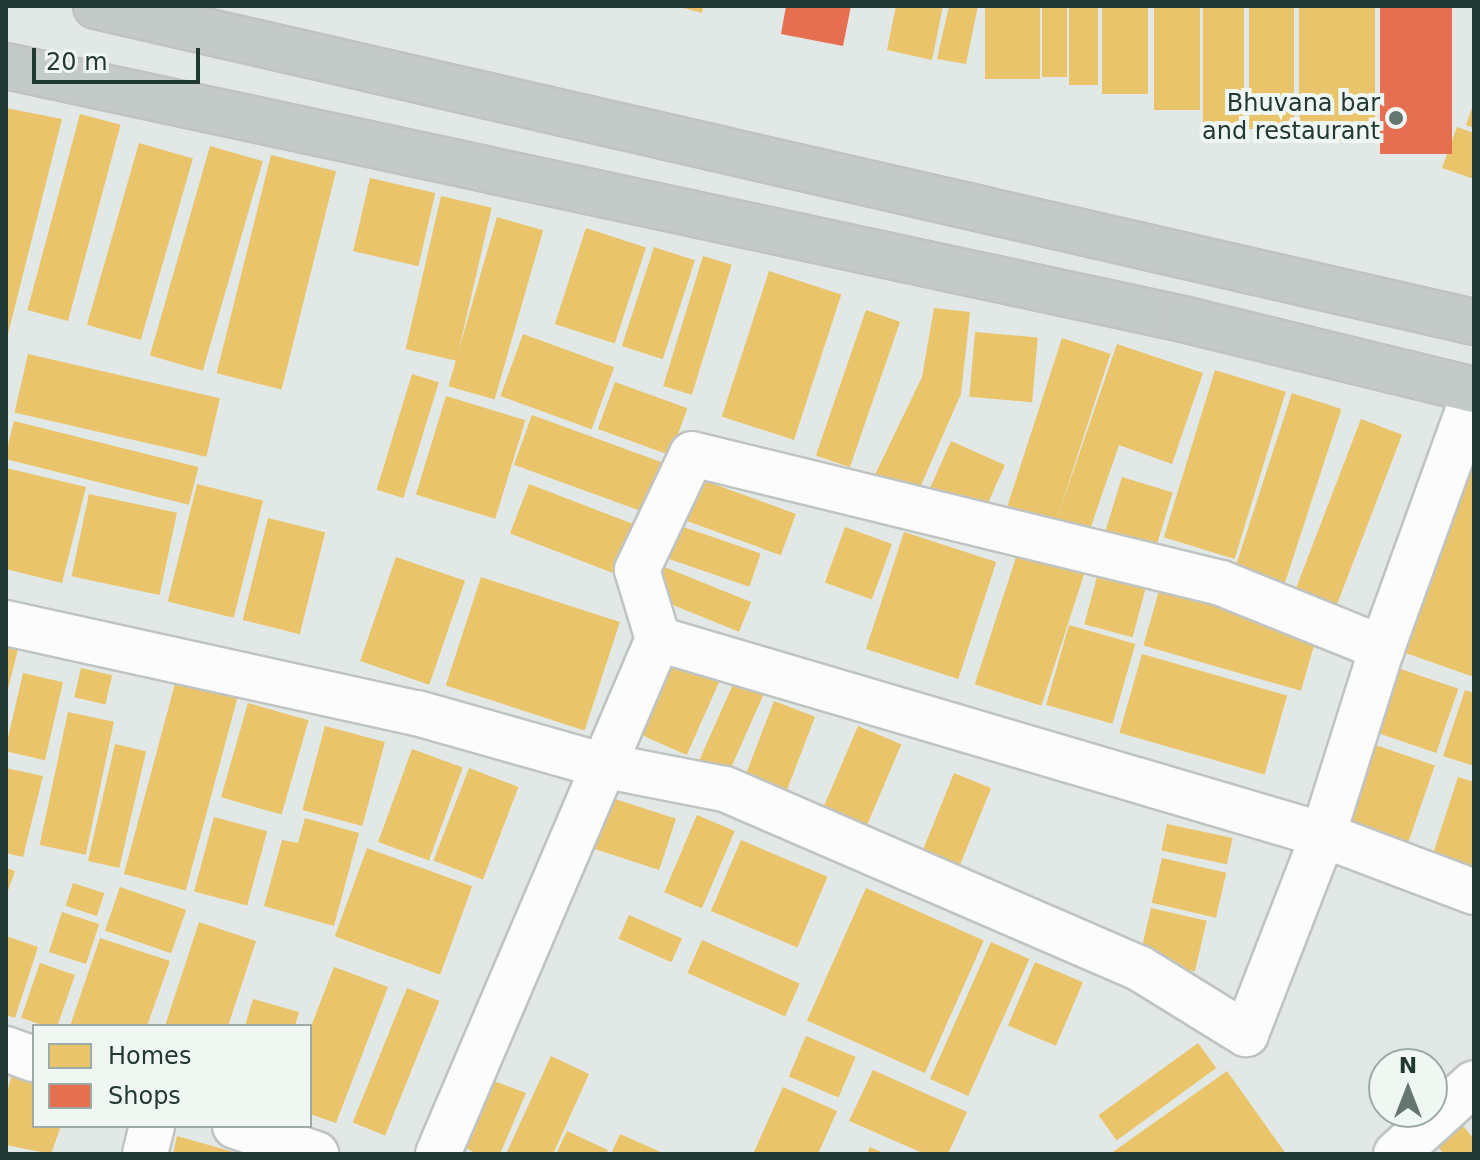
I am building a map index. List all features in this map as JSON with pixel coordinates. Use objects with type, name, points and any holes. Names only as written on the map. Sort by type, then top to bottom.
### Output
[{"type":"highway","points":[[96,6],[1474,322]]},
{"type":"highway","points":[[6,66],[1168,316],[1474,392]]},
{"type":"street","points":[[6,623],[417,713],[601,765],[725,789],[1139,968],[1246,1034],[1323,835],[1382,648],[1474,392]]},
{"type":"street","points":[[438,1154],[601,765],[658,639],[637,570],[692,454],[1221,583],[1382,648]]},
{"type":"street","points":[[658,639],[1323,835],[1474,892]]},
{"type":"street","points":[[6,1049],[32,1058]]},
{"type":"street","points":[[1396,1154],[1474,1083]]},
{"type":"street","points":[[145,1154],[152,1128]]},
{"type":"street","points":[[241,1128],[316,1154]]},
{"type":"building: Homes","points":[[676,6],[703,6],[702,13]]},
{"type":"building: Homes","points":[[896,6],[943,6],[932,60],[887,50]]},
{"type":"building: Homes","points":[[949,6],[978,6],[966,64],[937,59]]},
{"type":"building: Homes","points":[[985,6],[1040,6],[1040,79],[985,79]]},
{"type":"building: Homes","points":[[1042,6],[1067,6],[1067,77],[1042,77]]},
{"type":"building: Homes","points":[[1069,6],[1098,6],[1098,85],[1069,85]]},
{"type":"building: Homes","points":[[1102,6],[1148,6],[1148,94],[1102,94]]},
{"type":"building: Homes","points":[[1154,6],[1200,6],[1200,110],[1154,110]]},
{"type":"building: Homes","points":[[1203,6],[1244,6],[1244,123],[1203,123]]},
{"type":"building: Homes","points":[[1249,6],[1294,6],[1294,129],[1249,129]]},
{"type":"building: Homes","points":[[1299,6],[1375,6],[1375,141],[1299,141]]},
{"type":"building: Homes","points":[[1474,102],[1474,128],[1466,125]]},
{"type":"building: Homes","points":[[6,108],[62,119],[7,338],[6,338]]},
{"type":"building: Homes","points":[[80,114],[121,125],[68,321],[27,310]]},
{"type":"building: Homes","points":[[1457,127],[1474,133],[1474,179],[1442,168]]},
{"type":"building: Homes","points":[[139,143],[193,158],[141,340],[87,325]]},
{"type":"building: Homes","points":[[210,146],[263,161],[203,371],[150,356]]},
{"type":"building: Homes","points":[[271,155],[336,171],[282,390],[217,373]]},
{"type":"building: Homes","points":[[370,178],[435,193],[418,266],[353,251]]},
{"type":"building: Homes","points":[[441,196],[492,208],[456,361],[406,349]]},
{"type":"building: Homes","points":[[497,217],[543,230],[495,399],[448,386]]},
{"type":"building: Homes","points":[[586,228],[646,247],[615,344],[555,324]]},
{"type":"building: Homes","points":[[654,247],[695,260],[663,359],[622,346]]},
{"type":"building: Homes","points":[[703,256],[732,265],[692,395],[663,386]]},
{"type":"building: Homes","points":[[769,271],[841,294],[794,440],[722,417]]},
{"type":"building: Homes","points":[[934,308],[970,312],[961,394],[915,499],[871,483],[922,377]]},
{"type":"building: Homes","points":[[866,310],[900,322],[850,467],[816,456]]},
{"type":"building: Homes","points":[[975,332],[1038,337],[1032,402],[969,397]]},
{"type":"building: Homes","points":[[523,334],[614,367],[592,429],[500,396]]},
{"type":"building: Homes","points":[[1062,338],[1111,354],[1054,528],[1005,512]]},
{"type":"building: Homes","points":[[1117,344],[1203,373],[1172,464],[1119,445],[1087,538],[1054,527]]},
{"type":"building: Homes","points":[[28,354],[220,398],[206,457],[15,412]]},
{"type":"building: Homes","points":[[1215,370],[1286,392],[1235,559],[1164,537]]},
{"type":"building: Homes","points":[[412,374],[439,382],[403,498],[377,490]]},
{"type":"building: Homes","points":[[615,382],[687,408],[670,455],[598,429]]},
{"type":"building: Homes","points":[[1292,393],[1341,409],[1283,588],[1234,572]]},
{"type":"building: Homes","points":[[446,396],[525,420],[495,519],[416,494]]},
{"type":"building: Homes","points":[[532,415],[669,465],[651,515],[514,465]]},
{"type":"building: Homes","points":[[1361,419],[1402,435],[1333,616],[1291,600]]},
{"type":"building: Homes","points":[[14,421],[198,467],[189,505],[6,459]]},
{"type":"building: Homes","points":[[951,441],[1005,465],[983,513],[929,489]]},
{"type":"building: Homes","points":[[1474,451],[1474,677],[1397,650]]},
{"type":"building: Homes","points":[[6,468],[86,487],[62,583],[6,569]]},
{"type":"building: Homes","points":[[1122,477],[1173,492],[1154,553],[1104,537]]},
{"type":"building: Homes","points":[[700,479],[796,514],[781,555],[685,520]]},
{"type":"building: Homes","points":[[197,484],[263,500],[234,618],[168,601]]},
{"type":"building: Homes","points":[[529,484],[644,528],[625,578],[510,533]]},
{"type":"building: Homes","points":[[89,494],[177,513],[160,595],[72,576]]},
{"type":"building: Homes","points":[[268,518],[325,532],[300,634],[243,620]]},
{"type":"building: Homes","points":[[669,522],[761,554],[749,587],[658,555]]},
{"type":"building: Homes","points":[[845,527],[892,544],[872,600],[825,582]]},
{"type":"building: Homes","points":[[904,532],[996,562],[958,679],[866,649]]},
{"type":"building: Homes","points":[[1018,551],[1085,573],[1041,706],[975,684]]},
{"type":"building: Homes","points":[[396,557],[465,581],[429,685],[360,661]]},
{"type":"building: Homes","points":[[662,566],[751,602],[739,632],[650,596]]},
{"type":"building: Homes","points":[[1098,573],[1146,586],[1133,637],[1084,624]]},
{"type":"building: Homes","points":[[481,577],[620,622],[585,731],[446,685]]},
{"type":"building: Homes","points":[[1161,584],[1319,629],[1301,691],[1143,646]]},
{"type":"building: Homes","points":[[1069,625],[1135,644],[1112,724],[1046,705]]},
{"type":"building: Homes","points":[[6,647],[18,649],[7,693],[6,692]]},
{"type":"building: Homes","points":[[1142,654],[1287,696],[1265,774],[1119,733]]},
{"type":"building: Homes","points":[[671,655],[721,677],[687,755],[636,733]]},
{"type":"building: Homes","points":[[1395,667],[1458,689],[1436,753],[1373,731]]},
{"type":"building: Homes","points":[[81,668],[112,675],[105,704],[74,697]]},
{"type":"building: Homes","points":[[739,671],[768,684],[727,776],[698,763]]},
{"type":"building: Homes","points":[[23,673],[63,682],[45,760],[6,751]]},
{"type":"building: Homes","points":[[177,676],[239,693],[186,891],[124,874]]},
{"type":"building: Homes","points":[[1465,690],[1474,693],[1474,766],[1443,756]]},
{"type":"building: Homes","points":[[774,701],[815,717],[784,799],[742,783]]},
{"type":"building: Homes","points":[[248,703],[309,720],[282,815],[221,797]]},
{"type":"building: Homes","points":[[68,712],[114,722],[86,855],[40,845]]},
{"type":"building: Homes","points":[[325,726],[385,742],[362,826],[302,810]]},
{"type":"building: Homes","points":[[858,726],[901,744],[862,836],[819,818]]},
{"type":"building: Homes","points":[[1361,740],[1435,765],[1407,846],[1333,820]]},
{"type":"building: Homes","points":[[115,744],[146,751],[119,868],[88,861]]},
{"type":"building: Homes","points":[[412,749],[463,767],[429,860],[378,842]]},
{"type":"building: Homes","points":[[6,768],[43,776],[23,857],[6,853]]},
{"type":"building: Homes","points":[[469,768],[518,787],[483,879],[434,860]]},
{"type":"building: Homes","points":[[954,773],[991,788],[954,881],[917,866]]},
{"type":"building: Homes","points":[[1458,777],[1474,782],[1474,871],[1432,857]]},
{"type":"building: Homes","points":[[597,793],[676,819],[659,870],[580,844]]},
{"type":"building: Homes","points":[[697,815],[735,831],[702,908],[664,892]]},
{"type":"building: Homes","points":[[214,817],[267,831],[247,906],[194,891]]},
{"type":"building: Homes","points":[[305,818],[359,833],[334,926],[264,906],[282,840],[298,843]]},
{"type":"building: Homes","points":[[1167,824],[1233,838],[1227,864],[1161,850]]},
{"type":"building: Homes","points":[[741,840],[828,877],[797,948],[711,911]]},
{"type":"building: Homes","points":[[367,848],[472,886],[440,975],[335,936]]},
{"type":"building: Homes","points":[[1162,858],[1226,873],[1216,918],[1152,903]]},
{"type":"building: Homes","points":[[6,868],[15,871],[6,896]]},
{"type":"building: Homes","points":[[73,883],[104,893],[97,916],[66,906]]},
{"type":"building: Homes","points":[[120,887],[186,910],[171,953],[105,930]]},
{"type":"building: Homes","points":[[866,888],[984,940],[925,1073],[807,1020]]},
{"type":"building: Homes","points":[[1151,908],[1207,921],[1195,971],[1139,959]]},
{"type":"building: Homes","points":[[62,912],[99,924],[86,964],[49,952]]},
{"type":"building: Homes","points":[[629,915],[682,939],[671,962],[618,939]]},
{"type":"building: Homes","points":[[199,922],[256,941],[229,1024],[166,1024]]},
{"type":"building: Homes","points":[[6,936],[38,947],[15,1018],[6,1015]]},
{"type":"building: Homes","points":[[100,938],[170,961],[148,1024],[71,1024]]},
{"type":"building: Homes","points":[[702,940],[800,984],[785,1016],[687,973]]},
{"type":"building: Homes","points":[[991,942],[1029,959],[968,1096],[930,1079]]},
{"type":"building: Homes","points":[[1035,962],[1083,982],[1056,1046],[1008,1026]]},
{"type":"building: Homes","points":[[40,963],[75,975],[58,1024],[39,1024],[21,1018]]},
{"type":"building: Homes","points":[[334,967],[388,987],[336,1123],[312,1115],[312,1024]]},
{"type":"building: Homes","points":[[407,988],[439,1001],[385,1136],[353,1122]]},
{"type":"building: Homes","points":[[253,999],[299,1012],[296,1024],[246,1024]]},
{"type":"building: Homes","points":[[806,1036],[856,1057],[839,1098],[789,1077]]},
{"type":"building: Homes","points":[[1198,1043],[1216,1068],[1117,1140],[1098,1115]]},
{"type":"building: Homes","points":[[551,1056],[589,1074],[553,1154],[506,1154]]},
{"type":"building: Homes","points":[[873,1070],[967,1112],[948,1154],[925,1154],[849,1121]]},
{"type":"building: Homes","points":[[1227,1071],[1286,1154],[1110,1154]]},
{"type":"building: Homes","points":[[12,1075],[32,1081],[32,1128],[60,1128],[51,1154],[6,1145],[6,1095]]},
{"type":"building: Homes","points":[[488,1079],[526,1093],[500,1154],[477,1154],[460,1145]]},
{"type":"building: Homes","points":[[783,1087],[837,1111],[818,1154],[753,1154]]},
{"type":"building: Homes","points":[[1459,1121],[1474,1139],[1474,1154],[1444,1154],[1433,1141]]},
{"type":"building: Homes","points":[[567,1131],[608,1150],[606,1154],[556,1154]]},
{"type":"building: Homes","points":[[620,1134],[665,1154],[611,1154]]},
{"type":"building: Homes","points":[[177,1136],[237,1153],[237,1154],[173,1154]]},
{"type":"building: Homes","points":[[870,1147],[886,1154],[867,1154]]},
{"type":"building: Shops","points":[[786,6],[851,6],[843,46],[781,34]]},
{"type":"building: Shops","points":[[1380,6],[1452,6],[1452,154],[1380,154]]},
{"type":"place","name":"Bhuvana bar and restaurant","points":[[1396,118]]}]
